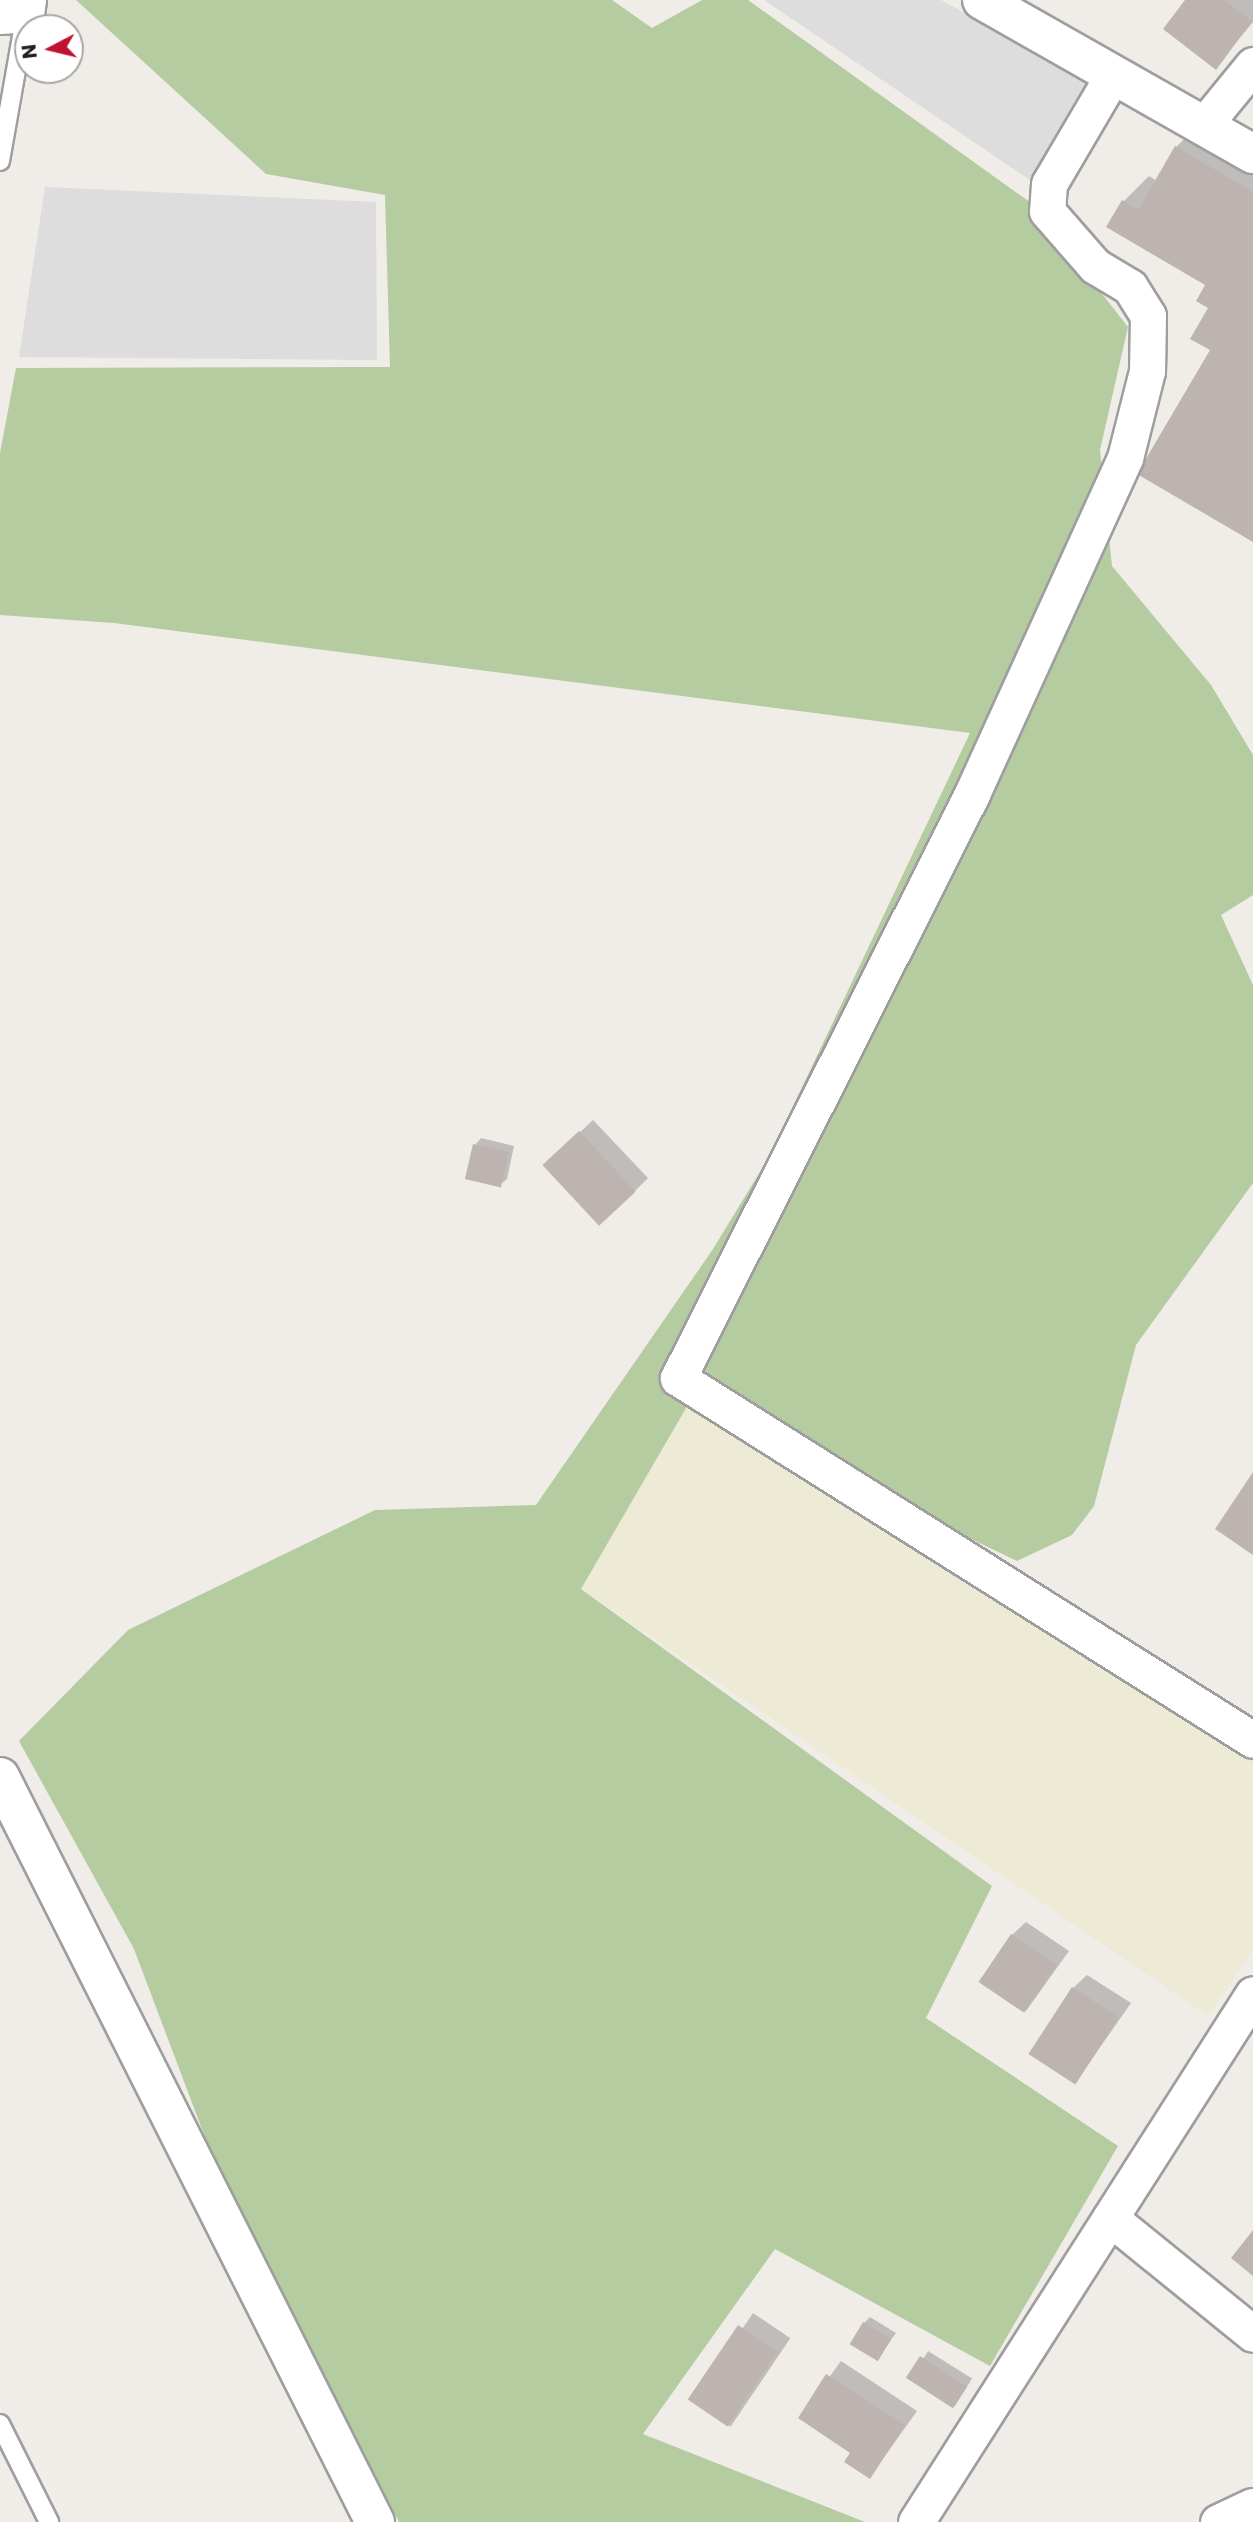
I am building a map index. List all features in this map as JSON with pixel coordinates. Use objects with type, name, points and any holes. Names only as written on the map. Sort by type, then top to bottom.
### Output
[{"type":"street","points":[[982,0],[1253,154]]},
{"type":"street","points":[[1203,126],[1253,65]]},
{"type":"street","points":[[1113,75],[1049,184],[1047,211],[1095,266],[1130,287],[1148,316],[1147,371],[1125,458],[972,794],[678,1378],[1253,1740]]},
{"type":"street","points":[[0,1777],[376,2522]]},
{"type":"street","points":[[916,2522],[1253,1994]]},
{"type":"street","points":[[1110,2218],[1253,2334]]},
{"type":"street","points":[[1218,2522],[1253,2505]]},
{"type":"lane","points":[[0,161],[18,10]]},
{"type":"lane","points":[[0,2424],[49,2522]]},
{"type":"shaded area","points":[[764,0],[941,0],[1089,81],[1030,180]]},
{"type":"shaded area","points":[[45,187],[376,202],[377,360],[19,357]]},
{"type":"shaded area","points":[[689,1403],[1253,1758],[1253,1950],[1208,2016],[581,1589]]},
{"type":"green space","points":[[76,0],[612,0],[652,28],[702,0],[748,0],[1031,203],[1128,327],[1100,450],[1112,566],[1211,685],[1253,755],[1253,895],[1221,915],[1253,985],[1253,1183],[1136,1345],[1094,1506],[1072,1535],[1017,1561],[689,1403],[581,1589],[992,1886],[926,2018],[1118,2146],[990,2366],[775,2249],[643,2434],[865,2522],[399,2522],[308,2344],[240,2230],[134,1949],[19,1741],[128,1630],[375,1510],[536,1505],[713,1249],[769,1157],[970,733],[114,623],[0,615],[0,453],[16,368],[390,367],[385,195],[266,174]]},
{"type":"building","points":[[1185,0],[1224,0],[1252,21],[1216,70],[1163,29]]},
{"type":"building","points":[[1175,146],[1253,192],[1253,542],[1137,474],[1210,350],[1190,339],[1208,308],[1196,301],[1205,285],[1106,227],[1122,200],[1138,210]]},
{"type":"building","points":[[579,1131],[636,1192],[599,1226],[542,1165]]},
{"type":"building","points":[[473,1144],[509,1152],[501,1187],[465,1179]]},
{"type":"building","points":[[1253,1472],[1253,1555],[1215,1529]]},
{"type":"building","points":[[1011,1934],[1057,1965],[1024,2013],[979,1982]]},
{"type":"building","points":[[1072,1987],[1119,2017],[1075,2085],[1028,2054]]},
{"type":"building","points":[[1253,2230],[1253,2276],[1231,2258]]},
{"type":"building","points":[[863,2322],[891,2339],[878,2361],[850,2344]]},
{"type":"building","points":[[738,2325],[778,2352],[727,2426],[688,2400]]},
{"type":"building","points":[[920,2356],[967,2386],[953,2408],[906,2378]]},
{"type":"building","points":[[826,2374],[905,2425],[870,2479],[844,2462],[850,2453],[798,2418]]}]
